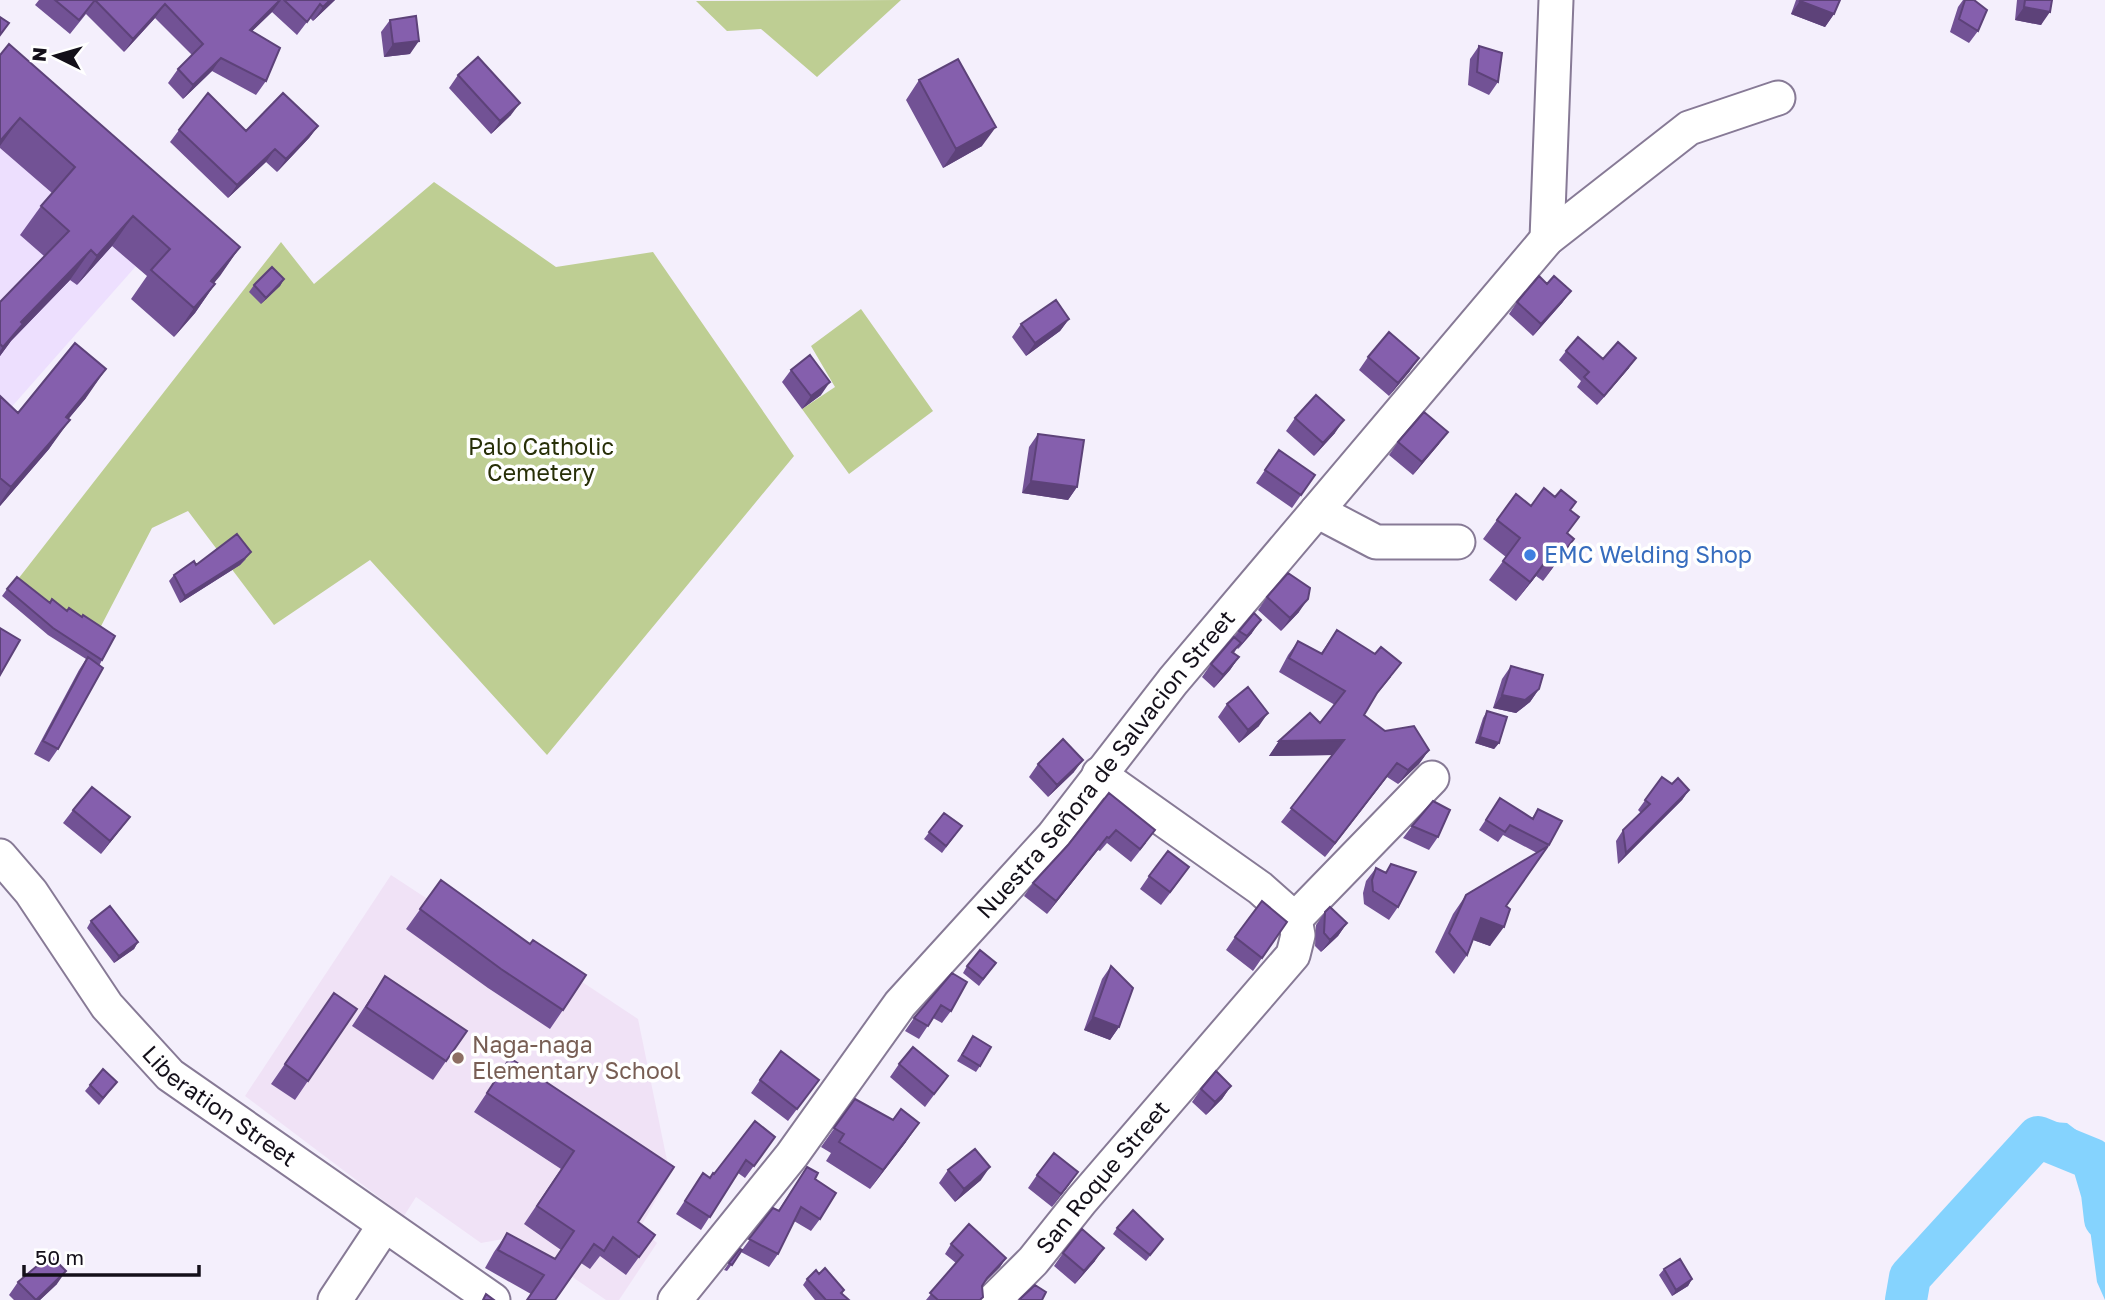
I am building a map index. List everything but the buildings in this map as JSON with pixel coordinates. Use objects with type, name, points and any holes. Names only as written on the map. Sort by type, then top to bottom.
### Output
[{"type":"street","points":[[1547,240],[1556,0]]},
{"type":"street","name":"Nuestra Señora de Salvacion Street","points":[[675,1300],[792,1155],[900,1004],[1053,836],[1173,681],[1547,240],[1689,128],[1778,98]]},
{"type":"street","points":[[1317,512],[1376,542],[1458,542]]},
{"type":"street","points":[[1099,774],[1260,888],[1295,919],[1432,778]]},
{"type":"street","name":"Liberation Street","points":[[0,856],[31,892],[107,1006],[170,1076],[493,1300]]},
{"type":"street","name":"San Roque Street","points":[[994,1300],[1033,1261],[1081,1201],[1293,955],[1298,935],[1295,919]]},
{"type":"street","points":[[335,1300],[384,1226]]},
{"type":"shaded area","points":[[0,83],[136,266],[0,420]]},
{"type":"shaded area","name":"Naga-naga Elementary School","points":[[391,875],[516,957],[525,944],[638,1019],[670,1175],[640,1228],[657,1243],[619,1300],[606,1300],[514,1237],[481,1243],[416,1197],[404,1216],[245,1096]]},
{"type":"green space","points":[[901,0],[817,77],[761,29],[727,31],[696,1]]},
{"type":"green space","name":"Palo Catholic Cemetery","points":[[434,182],[556,267],[653,252],[794,456],[547,755],[370,560],[274,625],[188,511],[152,528],[99,630],[15,583],[281,242],[314,284]]},
{"type":"green space","points":[[861,309],[933,411],[849,474],[802,409],[835,387],[811,346]]},
{"type":"water","points":[[2039,1121],[2067,1123],[2105,1152],[2105,1300],[2097,1282],[2087,1206],[2096,1179],[2075,1165],[2037,1153]]},
{"type":"waterway","points":[[1906,1300],[1910,1277],[2038,1137],[2092,1159],[2102,1193],[2105,1219]]},
{"type":"place","name":"EMC Welding Shop","points":[[1530,555]]},
{"type":"place","name":"Naga-naga Elementary School","points":[[458,1058]]}]
